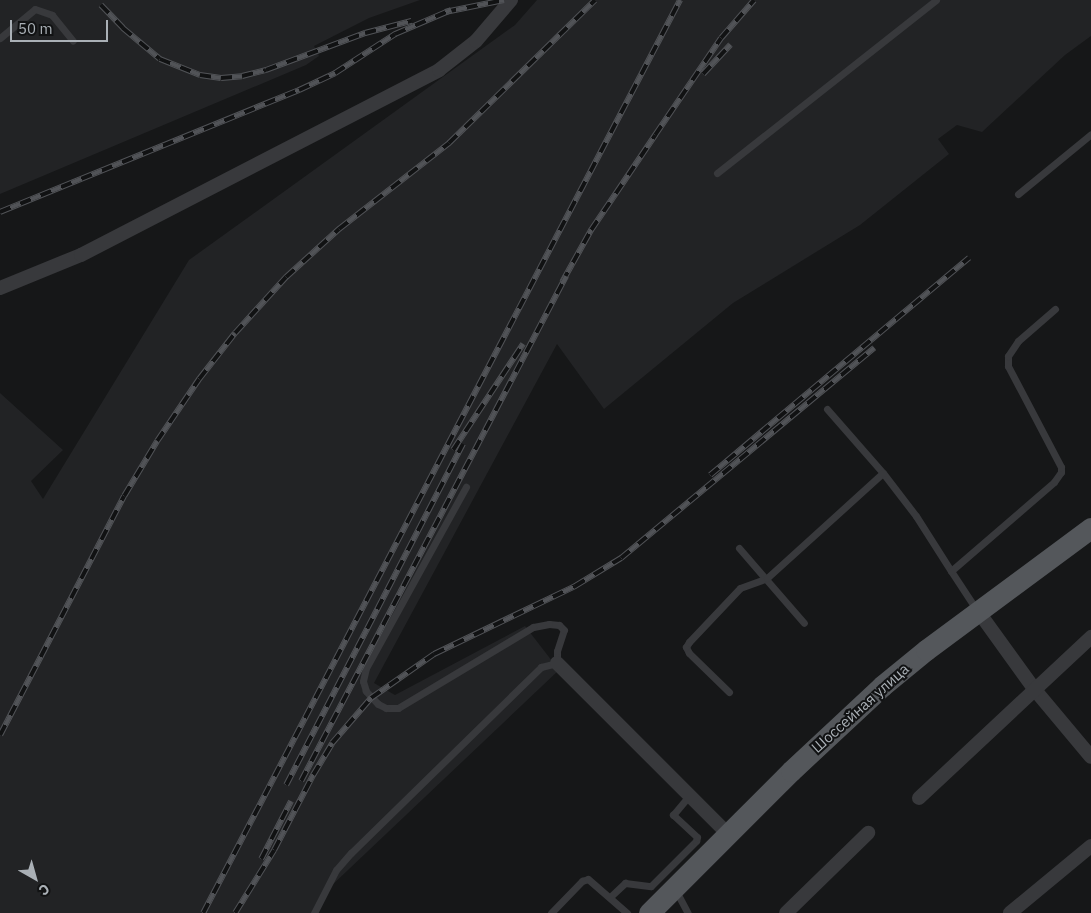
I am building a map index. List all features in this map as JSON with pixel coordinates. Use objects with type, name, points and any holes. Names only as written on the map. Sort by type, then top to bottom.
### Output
[{"type":"main road","name":"Шоссейная улица","points":[[649,913],[842,722],[926,650],[1091,528]]},
{"type":"street","points":[[0,288],[81,255],[439,70],[476,41],[510,0]]},
{"type":"street","points":[[978,611],[1035,690],[1091,757]]},
{"type":"street","points":[[919,798],[1091,637]]},
{"type":"street","points":[[558,664],[728,834]]},
{"type":"street","points":[[786,913],[868,833]]},
{"type":"street","points":[[1010,913],[1091,846]]},
{"type":"lane","points":[[717,173],[936,0]]},
{"type":"lane","points":[[0,38],[35,9],[52,16],[73,41]]},
{"type":"lane","points":[[1018,194],[1091,134]]},
{"type":"lane","points":[[951,571],[1054,482],[1061,472],[1061,467],[1008,366],[1008,356],[1018,341],[1055,309]]},
{"type":"lane","points":[[826,409],[883,473],[916,516],[978,611]]},
{"type":"lane","points":[[730,692],[689,653],[686,647],[740,588],[767,578],[883,473]]},
{"type":"lane","points":[[314,913],[336,870],[350,854],[541,667],[558,664],[557,651],[564,630],[559,625],[549,624],[533,627],[398,708],[386,708],[378,704],[366,691],[363,681],[366,668],[466,487]]},
{"type":"lane","points":[[738,548],[767,578],[804,623]]},
{"type":"lane","points":[[610,897],[625,883],[651,886],[696,841],[697,837],[673,815],[689,796]]},
{"type":"lane","points":[[551,913],[582,881],[588,878],[627,913]]},
{"type":"lane","points":[[674,888],[688,913]]},
{"type":"shaded area","points":[[0,0],[420,0],[369,18],[314,46],[319,56],[306,65],[0,194]]},
{"type":"shaded area","points":[[537,0],[1091,0],[1091,36],[1065,55],[982,132],[957,125],[938,139],[949,154],[860,225],[733,303],[604,409],[557,344],[374,683],[395,695],[525,626],[559,670],[328,889],[315,913],[0,913],[0,393],[63,450],[31,481],[43,499],[189,260],[515,25]]},
{"type":"railway","points":[[445,12],[504,0]]},
{"type":"railway","points":[[0,735],[124,496],[157,441],[199,379],[235,333],[286,277],[339,229],[449,143],[595,0]]},
{"type":"railway","points":[[203,913],[680,0]]},
{"type":"railway","points":[[562,282],[591,230],[721,38],[754,0]]},
{"type":"railway","points":[[101,5],[123,28],[160,59],[200,75],[221,78],[242,76],[266,70],[365,33],[411,21]]},
{"type":"railway","points":[[0,212],[299,90],[335,73],[395,34],[451,10]]},
{"type":"railway","points":[[703,74],[730,45]]},
{"type":"railway","points":[[710,475],[969,258]]},
{"type":"railway","points":[[301,781],[566,276]]},
{"type":"railway","points":[[453,450],[523,344]]},
{"type":"railway","points":[[235,913],[274,850],[332,743],[371,698],[434,654],[575,586],[621,558],[874,348]]},
{"type":"railway","points":[[286,785],[463,444]]},
{"type":"railway","points":[[261,859],[291,801]]}]
